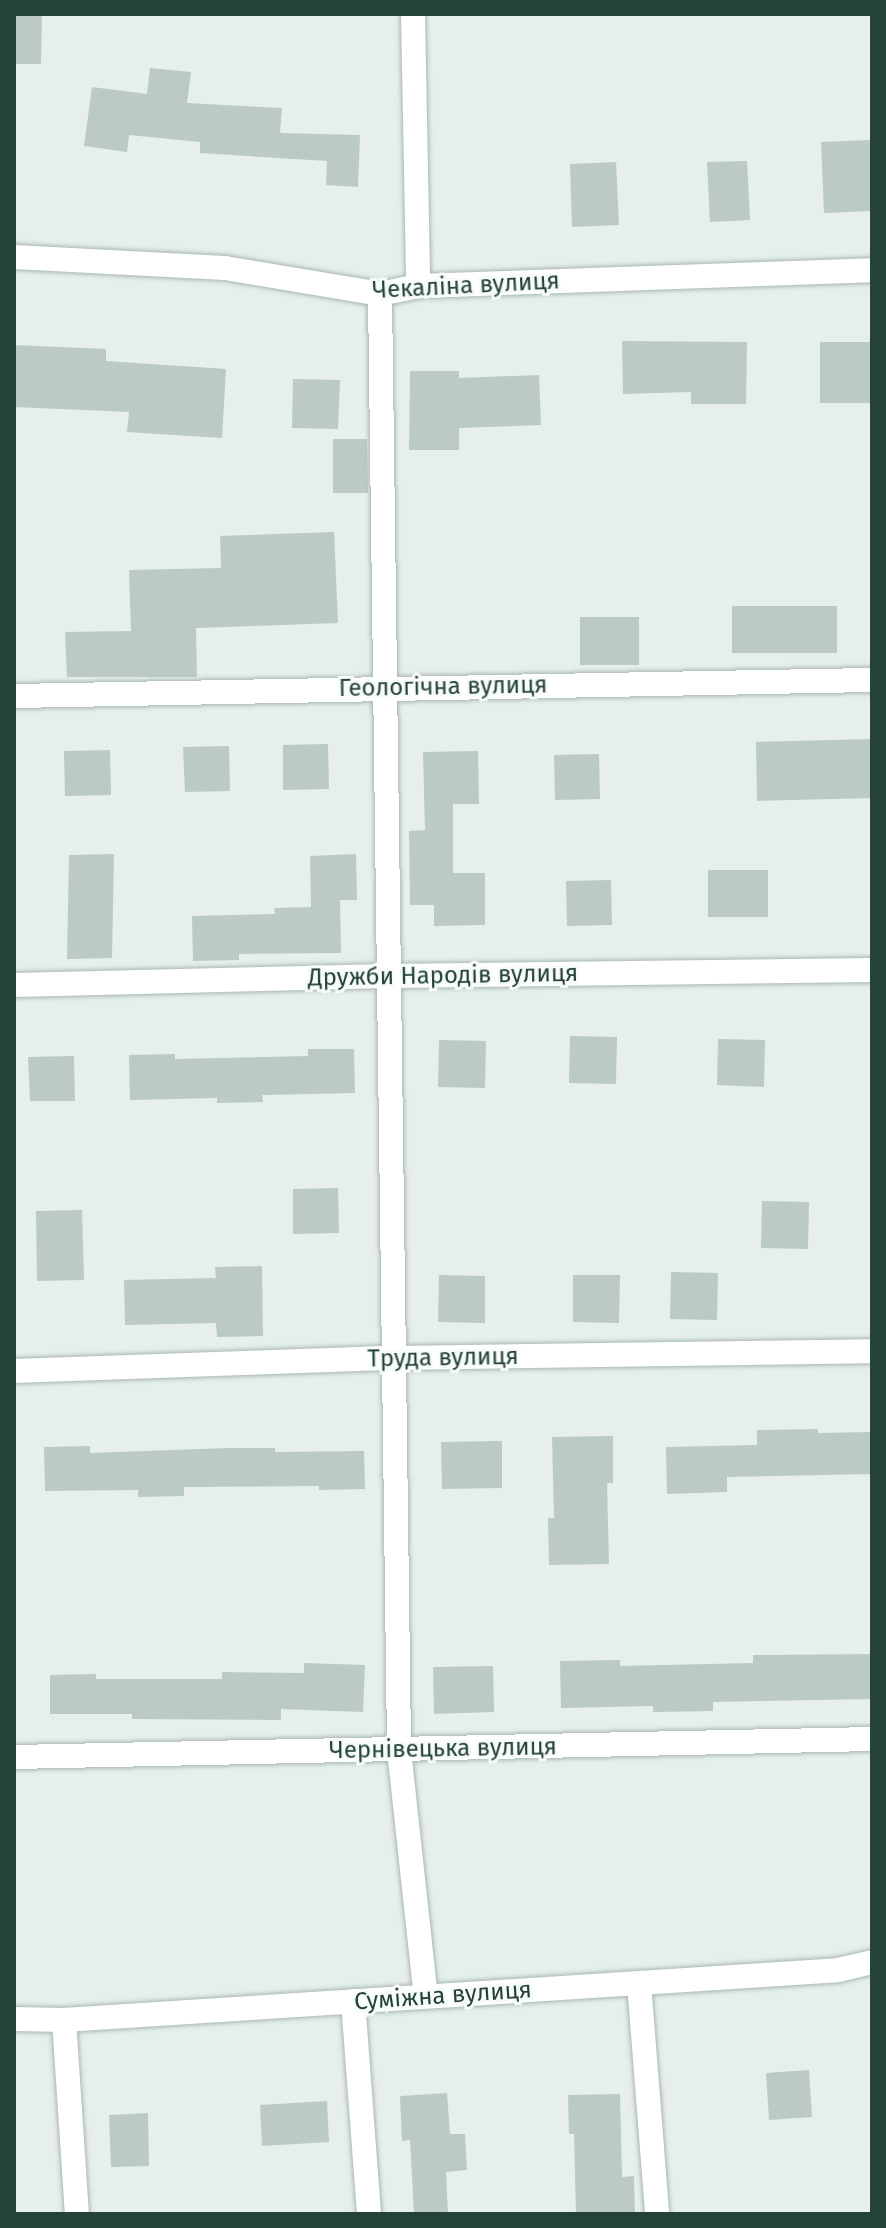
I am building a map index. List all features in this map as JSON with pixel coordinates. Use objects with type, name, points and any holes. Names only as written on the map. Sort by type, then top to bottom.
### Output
[{"type":"street","points":[[413,14],[418,286]]},
{"type":"street","name":"Чекаліна вулиця","points":[[14,257],[225,268],[380,294],[418,286],[872,270]]},
{"type":"street","points":[[380,294],[399,1750],[426,1997]]},
{"type":"street","name":"Геологічна вулиця","points":[[14,696],[872,680]]},
{"type":"street","name":"Дружби Народів вулиця","points":[[14,985],[387,976],[872,970]]},
{"type":"street","name":"Труда вулиця","points":[[14,1371],[394,1358],[872,1351]]},
{"type":"street","name":"Чернівецька вулиця","points":[[14,1757],[872,1739]]},
{"type":"street","name":"Суміжна вулиця","points":[[14,2019],[64,2020],[838,1970],[872,1962]]},
{"type":"street","points":[[639,1983],[657,2214]]},
{"type":"street","points":[[353,2001],[369,2214]]},
{"type":"street","points":[[64,2020],[77,2214]]},
{"type":"building","points":[[14,14],[42,14],[41,64],[14,64]]},
{"type":"building","points":[[150,68],[191,72],[187,103],[282,108],[280,133],[360,135],[358,187],[326,185],[327,161],[200,153],[200,142],[129,135],[127,152],[84,146],[92,87],[147,94]]},
{"type":"building","points":[[872,140],[872,211],[824,213],[821,142]]},
{"type":"building","points":[[747,161],[750,220],[710,222],[707,162]]},
{"type":"building","points":[[616,162],[619,225],[572,227],[570,164]]},
{"type":"building","points":[[622,341],[747,342],[746,404],[691,404],[691,392],[623,394]]},
{"type":"building","points":[[820,342],[872,342],[872,403],[820,403]]},
{"type":"building","points":[[14,345],[106,349],[106,361],[226,369],[222,438],[127,432],[129,412],[14,407]]},
{"type":"building","points":[[410,371],[459,371],[459,378],[539,375],[541,425],[459,428],[459,450],[409,450]]},
{"type":"building","points":[[293,379],[340,380],[338,429],[292,428]]},
{"type":"building","points":[[333,439],[367,439],[368,493],[333,493]]},
{"type":"building","points":[[334,532],[338,623],[196,628],[197,677],[67,677],[65,632],[131,631],[129,570],[221,568],[220,536]]},
{"type":"building","points":[[732,606],[837,606],[837,653],[732,653]]},
{"type":"building","points":[[580,617],[639,617],[639,665],[580,665]]},
{"type":"building","points":[[872,739],[872,798],[757,801],[756,742]]},
{"type":"building","points":[[328,744],[329,789],[283,790],[283,745]]},
{"type":"building","points":[[229,746],[230,791],[185,792],[183,747]]},
{"type":"building","points":[[110,750],[111,795],[65,796],[64,751]]},
{"type":"building","points":[[478,751],[479,804],[453,804],[453,873],[485,873],[485,925],[434,926],[434,905],[410,905],[409,831],[425,830],[423,752]]},
{"type":"building","points":[[599,754],[600,799],[555,800],[554,755]]},
{"type":"building","points":[[114,854],[112,958],[67,959],[69,855]]},
{"type":"building","points":[[356,854],[357,900],[340,900],[341,953],[239,954],[239,960],[193,961],[192,916],[275,914],[274,908],[311,907],[310,856]]},
{"type":"building","points":[[708,870],[768,870],[768,917],[708,917]]},
{"type":"building","points":[[611,880],[612,925],[567,926],[566,881]]},
{"type":"building","points":[[570,1036],[617,1037],[616,1084],[569,1083]]},
{"type":"building","points":[[718,1039],[765,1040],[764,1087],[717,1085]]},
{"type":"building","points":[[439,1040],[486,1041],[485,1088],[438,1087]]},
{"type":"building","points":[[308,1049],[354,1049],[355,1093],[262,1095],[263,1102],[217,1103],[217,1098],[130,1100],[129,1055],[175,1054],[175,1059],[308,1056]]},
{"type":"building","points":[[74,1056],[75,1101],[30,1101],[28,1057]]},
{"type":"building","points":[[338,1188],[339,1233],[293,1234],[293,1189]]},
{"type":"building","points":[[762,1201],[809,1202],[808,1249],[761,1248]]},
{"type":"building","points":[[82,1210],[84,1280],[37,1281],[36,1211]]},
{"type":"building","points":[[262,1266],[263,1336],[217,1337],[216,1323],[125,1325],[124,1280],[216,1278],[215,1267]]},
{"type":"building","points":[[671,1272],[718,1273],[717,1320],[670,1319]]},
{"type":"building","points":[[439,1275],[485,1276],[485,1323],[438,1322]]},
{"type":"building","points":[[573,1275],[620,1275],[619,1323],[573,1322]]},
{"type":"building","points":[[818,1429],[818,1433],[872,1432],[872,1474],[727,1477],[727,1492],[667,1494],[666,1447],[757,1445],[757,1430]]},
{"type":"building","points":[[613,1436],[613,1483],[607,1483],[609,1564],[549,1565],[548,1518],[554,1518],[552,1437]]},
{"type":"building","points":[[502,1441],[502,1488],[442,1489],[441,1442]]},
{"type":"building","points":[[90,1446],[90,1453],[229,1448],[275,1448],[275,1452],[364,1451],[365,1489],[319,1490],[319,1486],[184,1487],[184,1496],[138,1497],[138,1490],[45,1491],[44,1447]]},
{"type":"building","points":[[872,1654],[872,1699],[713,1702],[713,1711],[653,1712],[653,1706],[561,1708],[560,1661],[620,1660],[620,1666],[753,1663],[753,1655]]},
{"type":"building","points":[[304,1663],[365,1665],[363,1712],[281,1709],[281,1720],[132,1719],[132,1714],[50,1714],[50,1675],[96,1674],[96,1679],[222,1679],[222,1672],[304,1673]]},
{"type":"building","points":[[493,1666],[494,1712],[434,1714],[433,1667]]},
{"type":"building","points":[[809,2070],[812,2117],[769,2120],[766,2073]]},
{"type":"building","points":[[447,2093],[450,2134],[465,2134],[467,2170],[446,2172],[448,2214],[414,2214],[410,2140],[402,2141],[400,2096]]},
{"type":"building","points":[[620,2094],[622,2177],[634,2176],[635,2214],[576,2214],[574,2134],[569,2134],[568,2095]]},
{"type":"building","points":[[327,2101],[329,2142],[262,2146],[260,2105]]},
{"type":"building","points":[[148,2113],[149,2166],[111,2167],[109,2115]]}]
